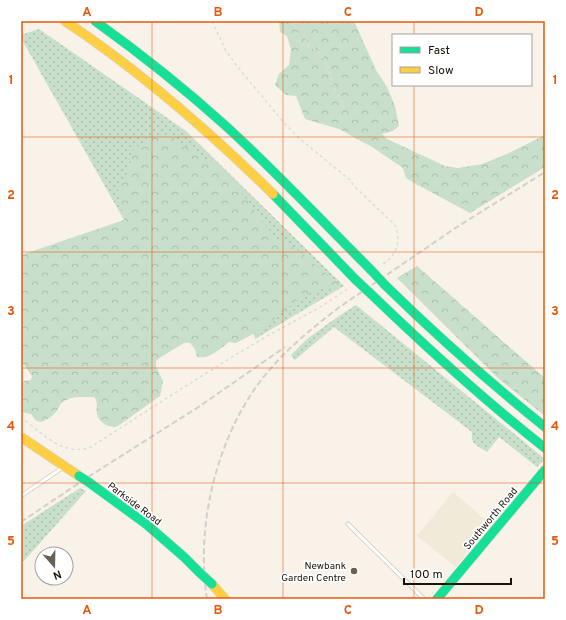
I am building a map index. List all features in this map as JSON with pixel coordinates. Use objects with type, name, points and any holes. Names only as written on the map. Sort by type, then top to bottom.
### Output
[{"type":"main road","points":[[65,21],[118,58],[194,120],[249,171],[356,280],[455,374],[545,448]]},
{"type":"main road","points":[[95,21],[162,71],[207,109],[252,150],[385,285],[459,355],[545,427]]},
{"type":"main road","name":"Parkside Road","points":[[21,437],[87,481],[146,524],[184,557],[225,599]]},
{"type":"main road","name":"Southworth Road","points":[[437,599],[545,470]]},
{"type":"lane","points":[[21,496],[65,467]]},
{"type":"lane","points":[[348,524],[424,599]]},
{"type":"path","points":[[212,21],[225,49],[237,66],[284,123],[299,138],[350,180],[355,187],[394,224],[398,234],[397,245],[391,258],[380,266]]},
{"type":"path","points":[[294,21],[300,43],[314,49],[321,55],[326,64],[333,85],[343,104],[344,110]]},
{"type":"path","points":[[301,21],[303,33],[310,47]]},
{"type":"path","points":[[21,417],[46,437],[63,447],[81,449],[91,447],[232,357],[322,306],[349,288]]},
{"type":"shaded area","points":[[453,492],[490,524],[456,567],[417,536]]},
{"type":"green space","points":[[279,21],[354,21],[376,70],[387,87],[395,106],[399,126],[393,131],[382,134],[387,139],[445,166],[458,168],[482,164],[509,153],[545,135],[545,167],[470,213],[414,183],[406,178],[403,168],[372,147],[339,129],[305,119],[296,96],[286,95],[275,85],[279,74],[289,65],[291,50],[287,36],[280,32]]},
{"type":"green space","points":[[39,29],[186,131],[344,286],[255,339],[251,320],[124,220],[21,38],[21,35]]},
{"type":"green space","points":[[167,134],[220,168],[244,196],[279,245],[281,241],[287,241],[341,286],[323,288],[303,296],[257,332],[236,343],[229,342],[218,351],[206,357],[197,357],[195,349],[190,343],[184,343],[161,357],[156,361],[156,366],[163,381],[160,396],[118,426],[108,426],[99,419],[97,403],[94,397],[79,397],[64,401],[56,412],[48,419],[40,422],[37,421],[31,414],[21,412],[21,385],[24,381],[31,380],[32,376],[21,361],[21,255],[124,220],[118,189],[128,171],[134,149],[149,139]]},
{"type":"green space","points":[[417,266],[545,378],[545,416],[499,379],[397,278]]},
{"type":"green space","points":[[356,305],[545,459],[537,467],[499,437],[487,452],[473,442],[472,432],[334,327],[295,360],[291,355],[307,339]]},
{"type":"green space","points":[[80,488],[86,491],[37,546],[34,546],[34,550],[24,561],[21,561],[21,526]]},
{"type":"railway","points":[[207,599],[204,573],[204,546],[206,519],[211,492],[218,465],[227,440],[239,415],[261,380],[293,346],[316,325],[341,306],[457,227],[545,172]]},
{"type":"railway","points":[[21,522],[88,477],[197,408],[285,347]]},
{"type":"traffic: fast","points":[[95,21],[162,72],[246,144],[371,270]]},
{"type":"traffic: fast","points":[[273,194],[356,280]]},
{"type":"traffic: fast","points":[[371,270],[385,285]]},
{"type":"traffic: fast","points":[[356,280],[371,294]]},
{"type":"traffic: fast","points":[[385,285],[463,358],[545,427]]},
{"type":"traffic: fast","points":[[371,294],[456,373],[545,448]]},
{"type":"traffic: fast","points":[[437,599],[545,470]]},
{"type":"traffic: fast","points":[[79,476],[87,481]]},
{"type":"traffic: fast","points":[[87,481],[146,524],[200,573]]},
{"type":"traffic: fast","points":[[200,573],[212,584]]},
{"type":"traffic: slow","points":[[65,21],[120,60],[173,102],[224,147],[273,194]]},
{"type":"traffic: slow","points":[[21,437],[79,476]]},
{"type":"traffic: slow","points":[[212,584],[225,599]]},
{"type":"place","name":"Newbank Garden Centre","points":[[354,571]]}]
